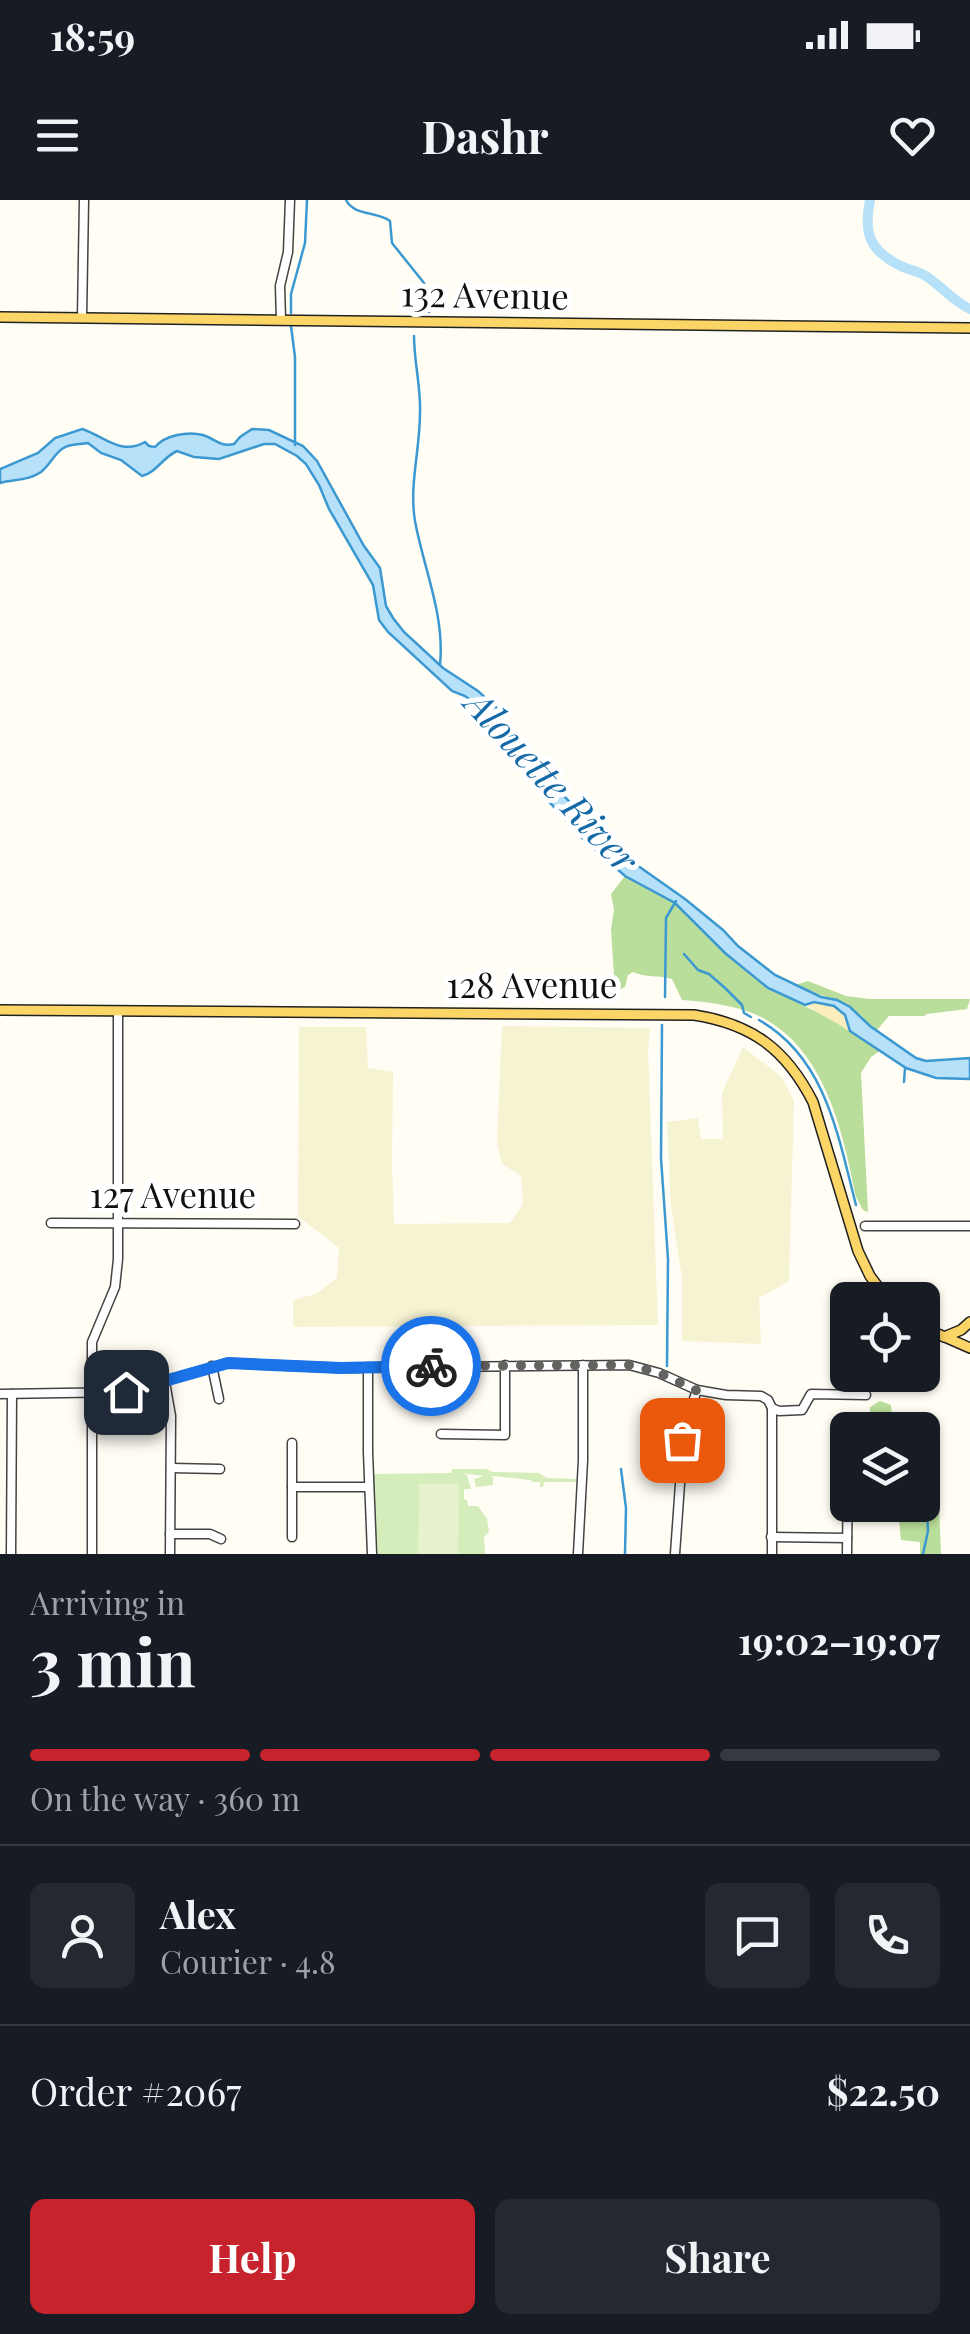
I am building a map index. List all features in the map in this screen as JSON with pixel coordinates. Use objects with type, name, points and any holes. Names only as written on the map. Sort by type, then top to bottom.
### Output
[{"type":"main road","name":"132 Avenue","points":[[0,317],[970,328]]},
{"type":"main road","name":"128 Avenue","points":[[0,1010],[684,1014],[729,1022],[756,1034],[776,1050],[806,1087],[858,1251],[874,1282]]},
{"type":"main road","points":[[944,1337],[970,1322]]},
{"type":"main road","points":[[940,1335],[970,1348]]},
{"type":"street","points":[[82,318],[84,200]]},
{"type":"street","points":[[280,320],[290,200]]},
{"type":"street","points":[[92,1554],[92,1342],[115,1287],[118,1258],[118,1012]]},
{"type":"street","name":"127 Avenue","points":[[51,1223],[295,1224]]},
{"type":"street","points":[[864,1226],[970,1226]]},
{"type":"street","points":[[0,1394],[134,1391],[236,1362],[341,1368],[629,1365],[696,1390],[768,1400],[772,1408],[772,1554]]},
{"type":"street","points":[[441,1434],[505,1435],[505,1365]]},
{"type":"street","points":[[578,1554],[584,1365]]},
{"type":"street","points":[[212,1366],[219,1399]]},
{"type":"street","points":[[368,1367],[372,1554]]},
{"type":"street","points":[[165,1382],[170,1407],[170,1554]]},
{"type":"street","points":[[675,1554],[684,1428],[696,1390]]},
{"type":"street","points":[[12,1394],[12,1554]]},
{"type":"street","points":[[772,1408],[778,1412],[799,1411],[808,1396],[814,1394],[866,1395]]},
{"type":"street","points":[[292,1443],[292,1537]]},
{"type":"street","points":[[170,1468],[220,1469]]},
{"type":"street","points":[[292,1487],[369,1487]]},
{"type":"street","points":[[847,1522],[847,1554]]},
{"type":"street","points":[[170,1534],[210,1534],[221,1539]]},
{"type":"street","points":[[772,1538],[847,1538]]},
{"type":"shaded area","points":[[502,1026],[650,1028],[658,1325],[293,1327],[293,1300],[316,1294],[337,1278],[339,1248],[298,1216],[299,1027],[366,1027],[368,1068],[393,1072],[394,1224],[510,1223],[523,1204],[521,1176],[502,1164],[497,1143]]},
{"type":"shaded area","points":[[743,1047],[782,1077],[794,1101],[789,1281],[759,1298],[761,1344],[682,1341],[682,1278],[671,1206],[667,1122],[698,1118],[701,1139],[723,1139],[722,1093]]},
{"type":"green space","points":[[625,876],[675,903],[725,953],[768,988],[833,1020],[880,1051],[861,1073],[868,1212],[856,1197],[845,1146],[827,1094],[815,1070],[782,1030],[741,1009],[682,1000],[672,979],[633,972],[625,987],[615,992],[611,894]]},
{"type":"green space","points":[[808,981],[846,996],[870,999],[970,999],[967,1009],[924,1016],[889,1016],[877,1030],[845,1004],[795,985]]},
{"type":"green space","points":[[880,1401],[891,1405],[892,1412],[870,1412],[870,1407]]},
{"type":"green space","points":[[452,1469],[539,1473],[547,1478],[578,1482],[544,1482],[540,1487],[540,1482],[493,1476],[493,1485],[476,1487],[474,1479],[484,1476],[461,1473],[467,1475],[471,1489],[464,1489],[464,1499],[468,1506],[478,1506],[487,1519],[485,1554],[375,1554],[372,1474],[451,1473]]},
{"type":"green space","points":[[419,1484],[459,1484],[458,1554],[418,1554]]},
{"type":"green space","points":[[899,1522],[940,1522],[941,1554],[920,1554],[920,1542],[901,1540]]},
{"type":"sand","points":[[814,1002],[838,1009],[850,1031],[805,1005]]},
{"type":"water","name":"Alouette River","points":[[82,429],[128,447],[145,442],[155,447],[171,437],[191,434],[234,444],[252,429],[269,430],[303,446],[317,461],[380,568],[386,606],[393,618],[443,668],[498,709],[526,758],[610,846],[685,899],[775,975],[850,1007],[916,1058],[970,1058],[970,1079],[936,1078],[906,1068],[850,1031],[845,1015],[834,1006],[814,1002],[805,1005],[768,988],[725,953],[675,903],[625,876],[582,838],[524,774],[488,713],[452,691],[379,620],[373,585],[319,485],[297,456],[275,444],[219,459],[177,451],[142,476],[88,443],[62,449],[36,475],[0,483],[0,469],[38,453],[55,438]]},
{"type":"waterway","points":[[291,313],[291,294],[305,243],[307,200]]},
{"type":"waterway","points":[[346,200],[354,209],[390,221],[392,243],[424,283],[429,312]]},
{"type":"waterway","points":[[870,200],[869,232],[882,254],[924,275],[970,309]]},
{"type":"waterway","points":[[291,326],[295,445]]},
{"type":"waterway","points":[[414,336],[420,427],[413,508],[437,610],[440,665]]},
{"type":"waterway","points":[[665,997],[666,918],[676,901]]},
{"type":"waterway","points":[[684,954],[698,970],[725,988],[751,1017]]},
{"type":"waterway","points":[[759,1020],[782,1036],[814,1077],[835,1126],[856,1205]]},
{"type":"waterway","points":[[662,1025],[667,1366]]},
{"type":"waterway","points":[[904,1082],[905,1068]]},
{"type":"waterway","points":[[621,1469],[626,1508],[625,1554]]},
{"type":"waterway","points":[[923,1554],[928,1522]]},
{"type":"way so far","points":[[431,1366],[629,1365],[659,1373],[696,1390],[682,1440]]},
{"type":"route","points":[[126,1392],[228,1363],[341,1368],[431,1366]]}]
